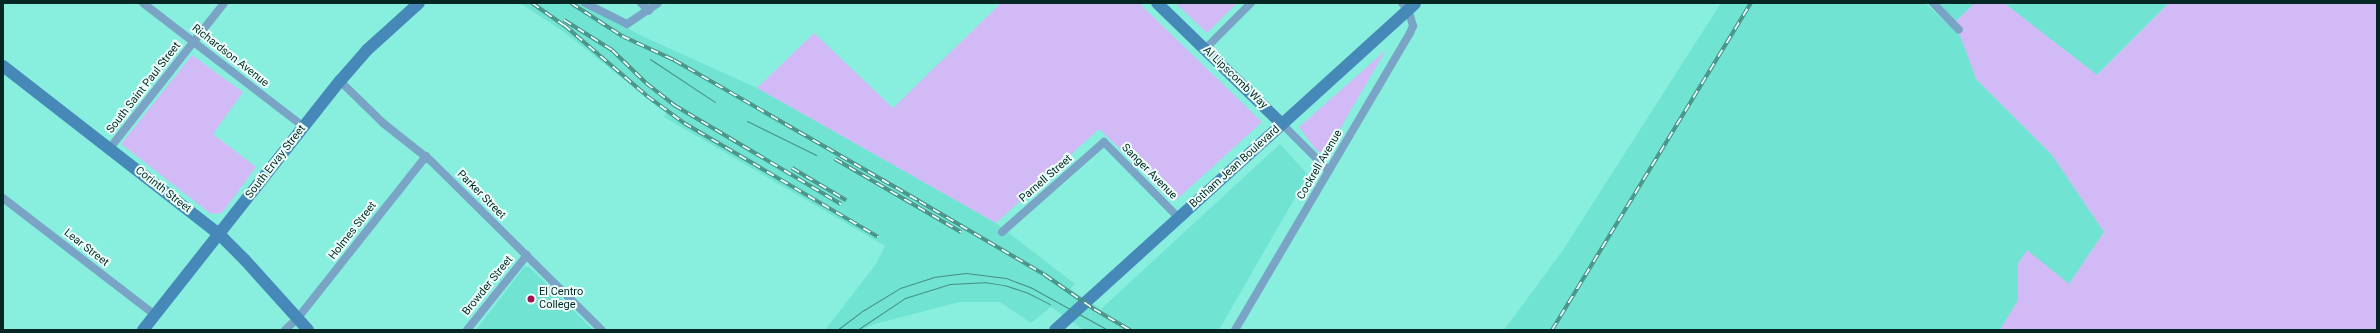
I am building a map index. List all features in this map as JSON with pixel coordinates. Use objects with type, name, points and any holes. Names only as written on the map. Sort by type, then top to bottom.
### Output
[{"type":"main road","name":"South Ervay Street","points":[[143,330],[340,81],[367,50],[419,3]]},
{"type":"main road","name":"Al Lipscomb Way","points":[[1157,3],[1282,124]]},
{"type":"main road","name":"Botham Jean Boulevard","points":[[1055,330],[1282,124],[1409,5]]},
{"type":"main road","name":"Corinth Street","points":[[3,66],[219,234],[245,260],[308,330]]},
{"type":"street","name":"Richardson Avenue","points":[[143,3],[304,127]]},
{"type":"street","name":"South Saint Paul Street","points":[[110,148],[224,3]]},
{"type":"street","points":[[585,3],[623,24],[632,23],[658,3]]},
{"type":"street","points":[[641,3],[649,11]]},
{"type":"street","points":[[1205,49],[1251,3]]},
{"type":"street","points":[[1933,3],[1959,30]]},
{"type":"street","name":"Cockrell Avenue","points":[[1235,330],[1410,33],[1413,26],[1409,5]]},
{"type":"street","name":"Parker Street","points":[[340,81],[387,126],[426,156],[602,330]]},
{"type":"street","name":"Al Lipscomb Way","points":[[1282,124],[1329,171]]},
{"type":"street","name":"Sanger Avenue","points":[[1104,142],[1179,218]]},
{"type":"street","name":"Parnell Street","points":[[1002,232],[1104,142]]},
{"type":"street","name":"Holmes Street","points":[[285,330],[297,319],[426,156]]},
{"type":"street","name":"Lear Street","points":[[3,198],[155,315]]},
{"type":"street","name":"Browder Street","points":[[467,330],[527,255]]},
{"type":"shaded area","points":[[520,3],[579,3],[644,37],[757,88],[996,223],[1075,284],[1070,289],[1101,309],[1280,144],[1308,175],[1219,330],[1084,330],[1051,307],[1031,323],[1000,302],[959,302],[875,324],[861,330],[825,330],[876,264],[885,246],[664,117],[666,113],[564,32]]},
{"type":"shaded area","points":[[1001,3],[1139,3],[1262,122],[1175,201],[1099,129],[996,223],[757,88],[814,33],[893,108]]},
{"type":"shaded area","points":[[1175,3],[1237,3],[1207,33]]},
{"type":"shaded area","points":[[1721,3],[1925,3],[1961,37],[1976,79],[2052,155],[2104,232],[2069,284],[2027,251],[2018,264],[2018,300],[2000,330],[1504,330],[1563,250]]},
{"type":"shaded area","points":[[1939,3],[1975,3],[1955,22]]},
{"type":"shaded area","points":[[1975,3],[2004,3],[2097,75],[2169,3],[2377,3],[2377,330],[2000,330],[2018,300],[2018,264],[2027,250],[2069,284],[2104,232],[2052,155],[1976,79],[1955,22]]},
{"type":"shaded area","points":[[2004,3],[2169,3],[2097,75]]},
{"type":"shaded area","points":[[1386,50],[1327,151],[1321,153],[1316,150],[1299,127]]},
{"type":"shaded area","points":[[192,55],[243,92],[213,134],[256,167],[222,213],[211,214],[121,144]]},
{"type":"shaded area","name":"El Centro College","points":[[524,267],[529,267],[593,330],[476,330]]},
{"type":"tram line","points":[[650,59],[715,102]]},
{"type":"tram line","points":[[747,121],[816,155]]},
{"type":"tram line","points":[[837,330],[864,310],[900,288],[933,277],[966,273],[1006,278],[1030,287],[1108,330]]},
{"type":"tram line","points":[[857,330],[905,298],[950,284],[984,282],[1004,285],[1028,293],[1050,304]]},
{"type":"railway","points":[[532,3],[564,25],[647,96],[684,123],[878,237]]},
{"type":"railway","points":[[571,3],[622,36],[674,60],[919,201],[1045,275],[1094,309],[1130,330]]},
{"type":"railway","points":[[1552,330],[1751,3]]},
{"type":"railway","points":[[564,20],[612,50],[646,83],[674,105],[841,204]]},
{"type":"railway","points":[[835,159],[961,232]]},
{"type":"railway","points":[[792,168],[846,200]]},
{"type":"place","name":"El Centro College","points":[[531,299]]}]
